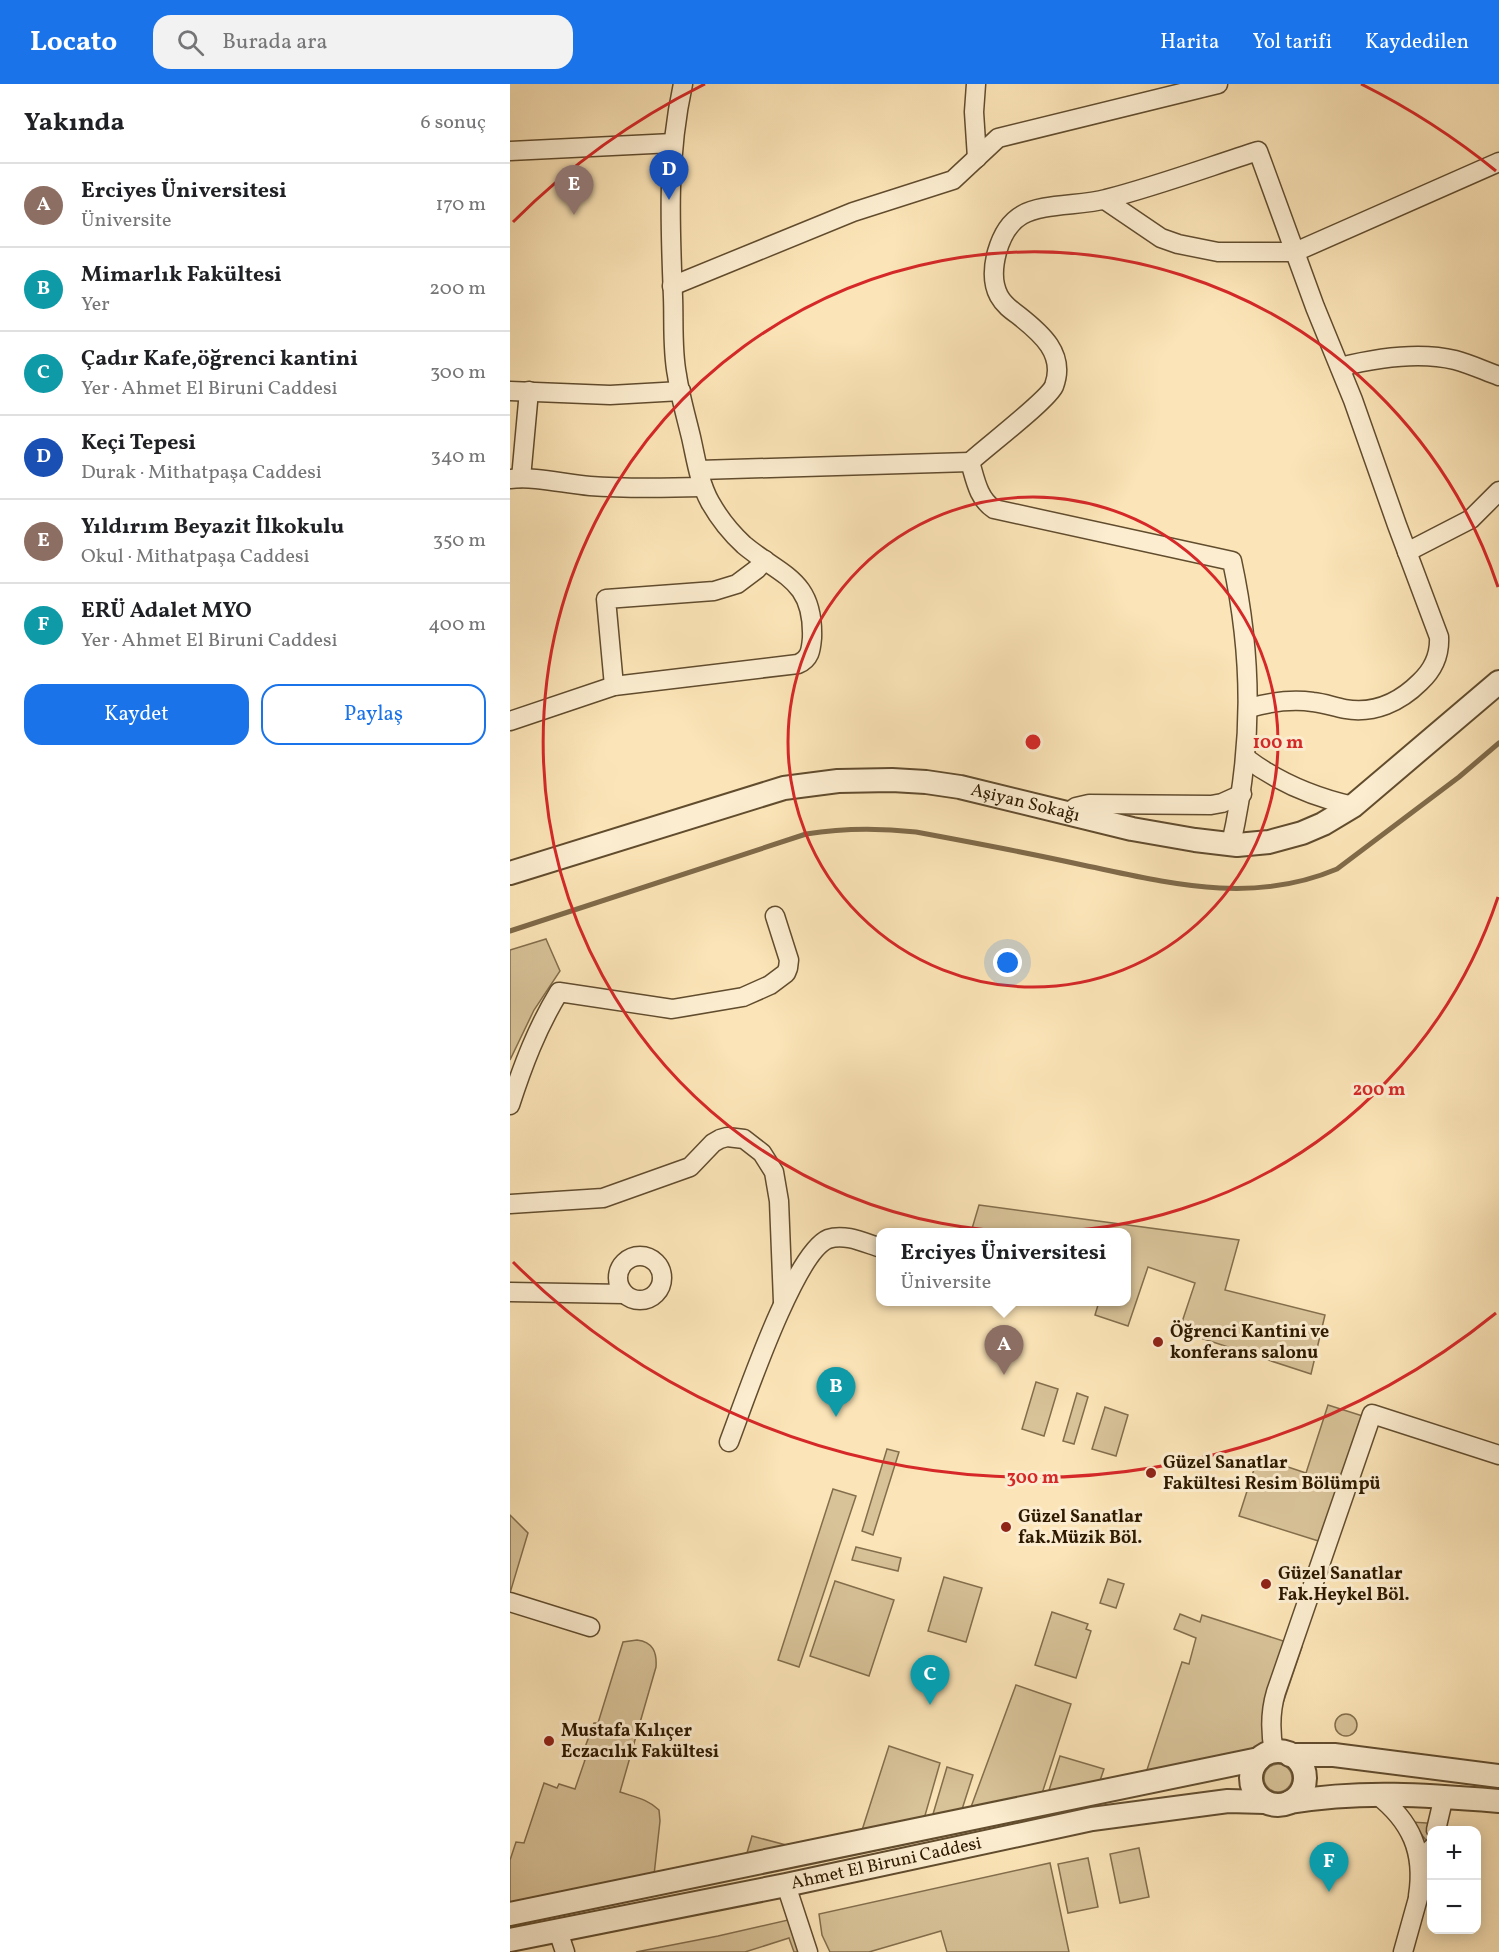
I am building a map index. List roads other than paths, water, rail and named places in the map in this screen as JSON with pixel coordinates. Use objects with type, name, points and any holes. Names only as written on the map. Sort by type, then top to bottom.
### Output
[{"type":"street","points":[[510,721],[614,686],[798,664],[810,653],[811,619],[805,598],[792,579],[743,544],[715,510],[701,479],[676,373],[669,200],[673,143],[683,84]]},
{"type":"street","points":[[976,84],[974,112],[977,158]]},
{"type":"street","points":[[672,286],[853,212],[953,180],[998,138],[1218,84]]},
{"type":"street","points":[[510,151],[673,143]]},
{"type":"street","points":[[529,392],[516,478],[616,487],[701,479],[970,462],[1051,393],[1057,373],[1056,358],[1050,344],[1010,309],[998,295],[994,270],[998,248],[1002,237],[1015,220],[1028,212],[1105,200],[1258,151],[1353,400],[1439,637],[1438,655],[1431,670],[1402,698],[1381,707],[1370,710],[1344,709],[1298,701],[1282,701],[1249,708]]},
{"type":"street","points":[[1105,200],[1161,238],[1178,244],[1218,252],[1295,252],[1499,162]]},
{"type":"street","points":[[1340,367],[1380,359],[1419,357],[1455,360],[1499,376]]},
{"type":"street","points":[[510,391],[610,395],[681,391]]},
{"type":"street","points":[[970,462],[984,501],[994,509],[1232,561],[1245,634],[1249,708],[1242,794],[1231,844]]},
{"type":"street","points":[[1407,552],[1471,519],[1499,491]]},
{"type":"street","points":[[614,686],[606,599],[714,591],[737,584],[765,560]]},
{"type":"street","name":"Aşiyan Sokağı","points":[[510,873],[784,788],[811,783],[865,780],[926,782],[983,792],[1163,835],[1231,844],[1269,842],[1302,833],[1323,824],[1353,806],[1499,682]]},
{"type":"street","points":[[1246,758],[1265,773],[1285,784],[1329,801],[1353,806]]},
{"type":"street","points":[[1068,813],[1076,807],[1089,804],[1211,805],[1242,794]]},
{"type":"street","points":[[510,1106],[526,1056],[559,992],[672,1009],[742,997],[770,985],[788,969],[789,960],[775,916]]},
{"type":"street","points":[[510,1204],[603,1198],[690,1167],[713,1143],[720,1139],[727,1137],[744,1139],[762,1153],[774,1172],[778,1201],[783,1302]]},
{"type":"street","points":[[729,1442],[783,1302],[814,1249],[826,1240],[840,1237],[876,1246]]},
{"type":"street","points":[[510,1292],[624,1294]]},
{"type":"street","points":[[1274,1755],[1271,1728],[1276,1692],[1372,1414],[1499,1455]]},
{"type":"street","points":[[510,1602],[590,1627]]},
{"type":"street","points":[[1290,1802],[1302,1791],[1304,1783],[1302,1766],[1297,1760],[1274,1755],[1254,1766],[1251,1782],[1258,1797],[1273,1805],[1329,1796],[1376,1794],[1444,1796],[1499,1801]]},
{"type":"street","name":"Ahmet El Biruni Caddesi","points":[[510,1914],[1274,1755],[1334,1755],[1499,1776]]},
{"type":"street","points":[[1376,1794],[1399,1814],[1414,1840],[1420,1868],[1418,1896]]},
{"type":"street","points":[[1437,1826],[1444,1796]]},
{"type":"street","name":"Ahmet El Biruni Caddesi","points":[[510,1940],[561,1941],[786,1885],[1092,1819],[1228,1800],[1265,1802]]},
{"type":"street","points":[[1403,1952],[1427,1863]]},
{"type":"street","points":[[786,1885],[808,1952]]},
{"type":"waterway","points":[[510,931],[806,834],[847,830],[875,829],[916,832],[1143,878],[1208,887],[1272,886],[1304,880],[1337,869],[1459,777],[1499,743]]},
{"type":"place","name":"Keçi Tepesi","points":[[669,200]]},
{"type":"place","name":"Yıldırım Beyazit İlkokulu","points":[[574,215]]},
{"type":"place","name":"Öğrenci Kantini ve konferans salonu","points":[[1158,1342]]},
{"type":"place","name":"Erciyes Üniversitesi","points":[[1004,1375]]},
{"type":"place","name":"Mimarlık Fakültesi","points":[[836,1417]]},
{"type":"place","name":"Güzel Sanatlar Fakültesi Resim Bölümpü","points":[[1151,1473]]},
{"type":"place","name":"Güzel Sanatlar fak.Müzik Böl.","points":[[1006,1527]]},
{"type":"place","name":"Güzel Sanatlar Fak.Heykel Böl.","points":[[1266,1584]]},
{"type":"place","name":"Çadır Kafe,öğrenci kantini","points":[[930,1705]]},
{"type":"place","name":"Mustafa Kılıçer Eczacılık Fakültesi","points":[[549,1741]]},
{"type":"place","name":"ERÜ Adalet MYO","points":[[1329,1892]]}]
